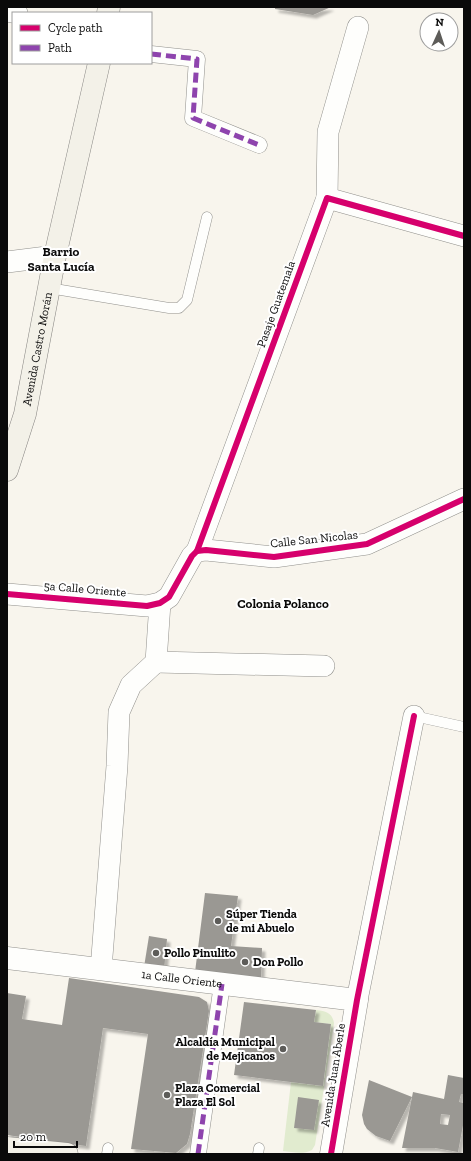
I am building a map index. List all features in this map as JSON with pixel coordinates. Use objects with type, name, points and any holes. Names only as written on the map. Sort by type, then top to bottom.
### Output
[{"type":"main road","name":"Avenida Castro Morán","points":[[7,470],[25,414],[49,288],[99,64]]},
{"type":"main road","points":[[7,1148],[66,1154]]},
{"type":"street","name":"Pasaje Guatemala","points":[[197,551],[327,198],[328,132],[358,27]]},
{"type":"street","points":[[152,54],[197,59],[193,118],[259,145]]},
{"type":"street","points":[[327,198],[464,236]]},
{"type":"street","points":[[7,262],[56,256]]},
{"type":"street","name":"Calle San Nicolas","points":[[197,551],[206,550],[274,557],[367,544],[464,499]]},
{"type":"street","points":[[101,969],[120,712],[131,685],[156,662],[160,603],[169,597],[192,556],[197,551]]},
{"type":"street","name":"5a Calle Oriente","points":[[7,594],[147,606],[160,603]]},
{"type":"street","points":[[156,662],[324,666]]},
{"type":"street","points":[[357,1000],[414,716]]},
{"type":"street","name":"1a Calle Oriente","points":[[7,958],[357,1000]]},
{"type":"street","points":[[198,1154],[222,984]]},
{"type":"street","name":"Avenida Juan Aberle","points":[[331,1154],[357,1000]]},
{"type":"lane","points":[[49,288],[169,308],[179,308],[187,300],[207,217]]},
{"type":"lane","points":[[414,716],[464,727]]},
{"type":"green space","points":[[316,1010],[330,1014],[334,1023],[315,1145],[309,1152],[298,1153],[283,1151],[291,1082],[323,1086],[331,1024],[314,1022]]},
{"type":"building","points":[[275,7],[331,7],[313,15],[275,9]]},
{"type":"building","name":"Súper Tienda de mi Abuelo","points":[[205,893],[238,896],[231,946],[262,948],[261,980],[195,972]]},
{"type":"building","name":"Pollo Pinulito","points":[[149,936],[167,939],[164,970],[144,967]]},
{"type":"building","name":"Plaza Comercial Plaza El Sol","points":[[69,978],[199,997],[207,1002],[209,1011],[190,1134],[187,1144],[176,1153],[131,1149],[148,1034],[103,1028],[86,1146],[7,1135],[7,993],[26,996],[22,1019],[62,1025]]},
{"type":"building","name":"Alcaldía Municipal de Mejicanos","points":[[244,1002],[316,1010],[314,1022],[331,1024],[323,1086],[234,1075]]},
{"type":"building","points":[[448,1075],[464,1078],[464,1094],[461,1094],[459,1102],[464,1103],[464,1120],[458,1152],[435,1148],[402,1148],[413,1092],[444,1099]],"holes":[[[441,1114],[450,1115],[448,1125],[440,1124]]]},
{"type":"building","points":[[369,1080],[412,1097],[390,1141],[376,1136],[367,1129],[364,1124],[362,1115]]},
{"type":"building","points":[[298,1097],[319,1100],[314,1130],[294,1128]]},
{"type":"marked path","points":[[152,54],[197,59],[193,118],[259,145]]},
{"type":"marked path","points":[[198,1154],[222,984]]},
{"type":"cycle path","points":[[197,551],[327,198],[464,236]]},
{"type":"cycle path","points":[[7,594],[147,606],[160,603],[169,597],[192,556],[197,551],[206,550],[274,557],[367,544],[464,499]]},
{"type":"cycle path","points":[[331,1154],[357,1000],[414,716]]},
{"type":"place","name":"Súper Tienda de mi Abuelo","points":[[218,921]]},
{"type":"place","name":"Pollo Pinulito","points":[[156,953]]},
{"type":"place","name":"Don Pollo","points":[[245,962]]},
{"type":"place","name":"Alcaldía Municipal de Mejicanos","points":[[283,1049]]},
{"type":"place","name":"Plaza Comercial Plaza El Sol","points":[[167,1095]]},
{"type":"district","name":"Barrio Santa Lucía","points":[[61,258]]},
{"type":"district","name":"Colonia Polanco","points":[[283,603]]}]
